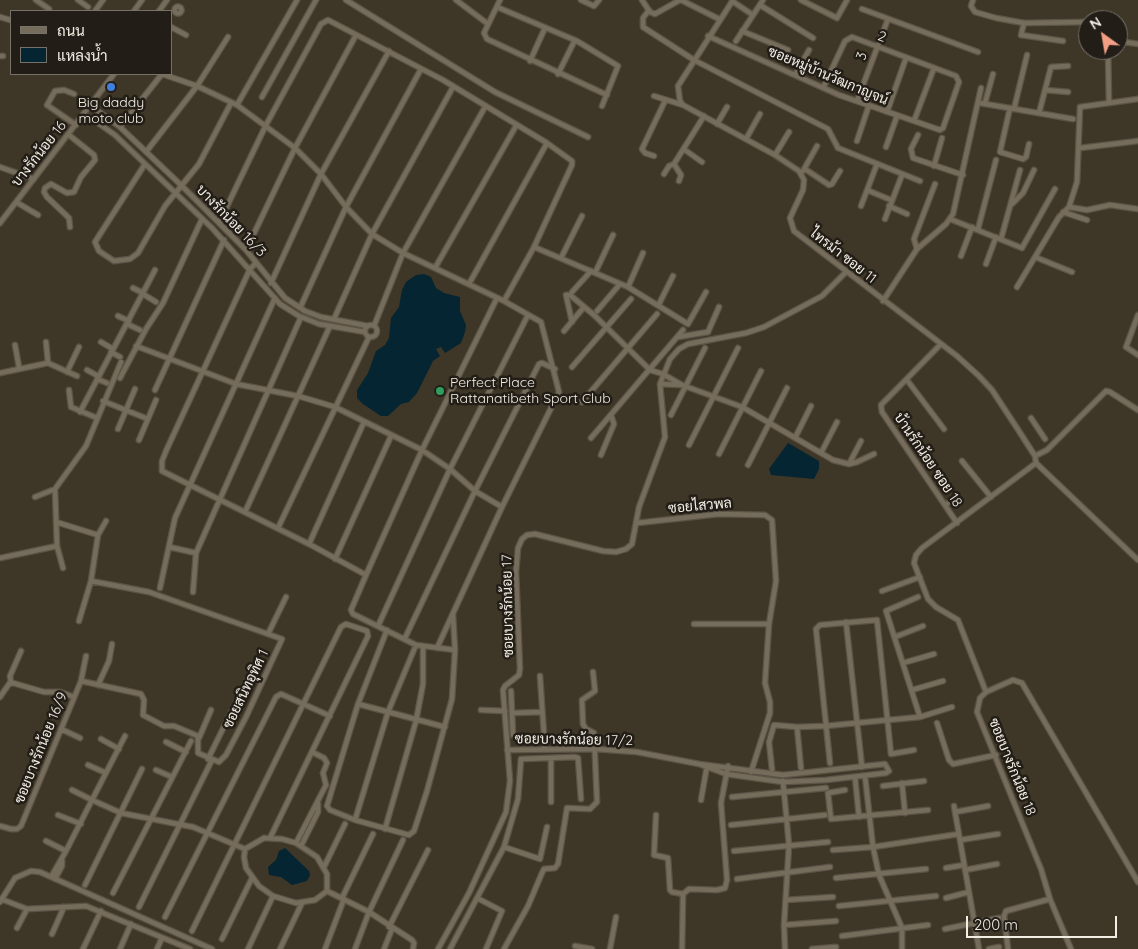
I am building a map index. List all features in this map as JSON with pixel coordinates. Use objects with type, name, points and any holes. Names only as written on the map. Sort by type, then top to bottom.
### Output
[{"type":"street","points":[[36,0],[49,9]]},
{"type":"street","points":[[79,0],[88,7]]},
{"type":"street","points":[[95,10],[103,0]]},
{"type":"street","points":[[167,0],[176,10],[172,16]]},
{"type":"street","points":[[237,105],[297,0]]},
{"type":"street","points":[[262,97],[316,0]]},
{"type":"street","points":[[346,0],[495,92],[588,137]]},
{"type":"street","points":[[456,0],[488,24]]},
{"type":"street","points":[[500,0],[484,33],[488,40],[607,95]]},
{"type":"street","points":[[580,0],[594,6],[599,0]]},
{"type":"street","points":[[642,0],[649,10],[656,14],[681,0],[719,19]]},
{"type":"street","points":[[683,105],[679,97],[678,86],[708,36],[733,0],[753,15]]},
{"type":"street","points":[[736,41],[764,0]]},
{"type":"street","points":[[801,0],[837,18],[847,0]]},
{"type":"street","points":[[973,0],[971,6],[974,12],[1024,23],[1078,22]]},
{"type":"street","points":[[760,5],[813,38]]},
{"type":"street","points":[[497,7],[575,40],[618,66],[602,106]]},
{"type":"street","points":[[862,9],[978,52]]},
{"type":"street","points":[[649,10],[643,18],[643,27],[694,60],[828,129],[838,148],[920,181]]},
{"type":"street","points":[[0,17],[10,20]]},
{"type":"street","name":"3","points":[[858,101],[888,19]]},
{"type":"street","points":[[218,223],[266,125],[324,20],[328,20],[453,86],[569,158],[572,165],[534,247],[504,301]]},
{"type":"street","points":[[1024,23],[1021,35],[1063,41]]},
{"type":"street","points":[[172,28],[186,35]]},
{"type":"street","points":[[530,61],[545,28]]},
{"type":"street","points":[[742,31],[788,50]]},
{"type":"street","points":[[246,250],[295,148],[356,34]]},
{"type":"street","name":"ซอยหมู่บ้านวัฒกาญจน์","points":[[708,36],[824,88],[897,116],[942,130]]},
{"type":"street","points":[[146,152],[197,86],[228,37]]},
{"type":"street","name":"2","points":[[824,88],[848,38],[852,37],[959,79],[942,130]]},
{"type":"street","points":[[558,74],[575,40]]},
{"type":"street","points":[[795,75],[809,50]]},
{"type":"street","points":[[271,283],[321,174],[389,52]]},
{"type":"street","points":[[1027,55],[1000,152],[1023,159],[1026,157],[1030,144]]},
{"type":"street","points":[[887,112],[906,58]]},
{"type":"street","points":[[1108,60],[1109,103]]},
{"type":"street","points":[[1039,113],[1051,67],[1068,66]]},
{"type":"street","points":[[914,121],[934,68]]},
{"type":"street","points":[[300,308],[346,207],[421,69]]},
{"type":"street","points":[[985,104],[993,74]]},
{"type":"street","name":"บางรักน้อย 16","points":[[0,223],[113,75]]},
{"type":"street","points":[[120,127],[160,75]]},
{"type":"street","points":[[165,75],[197,86],[237,105],[266,125],[295,148],[321,174],[346,207],[372,234],[403,253],[504,301],[541,322],[555,370],[559,392],[502,507],[437,648]]},
{"type":"street","points":[[334,319],[372,234],[453,86]]},
{"type":"street","points":[[883,301],[918,248],[950,219],[963,175],[980,103],[981,88]]},
{"type":"street","points":[[74,94],[64,90],[55,91],[47,105],[76,125]]},
{"type":"street","points":[[1045,90],[1068,92]]},
{"type":"street","points":[[654,96],[665,101],[683,105],[704,116],[793,165],[801,174],[817,146]]},
{"type":"street","points":[[1017,287],[1063,212],[1069,207],[1078,182],[1080,148],[1078,110],[1080,107],[1138,99]]},
{"type":"street","points":[[654,156],[645,153],[642,149],[665,101]]},
{"type":"street","points":[[145,164],[95,242],[99,251],[114,260],[130,258],[138,253],[174,192],[182,186],[198,164],[231,103]]},
{"type":"street","points":[[980,103],[1073,119]]},
{"type":"street","name":"บางรักน้อย 16/3","points":[[91,106],[120,127],[182,186],[246,250],[285,298],[300,308],[334,319],[374,326]]},
{"type":"street","points":[[857,141],[869,106]]},
{"type":"street","points":[[278,528],[334,407],[370,337],[377,332],[374,326],[403,253],[485,107]]},
{"type":"street","points":[[717,124],[727,107]]},
{"type":"street","points":[[85,114],[107,128],[224,240],[275,298],[301,317],[330,326],[365,332],[370,337]]},
{"type":"street","points":[[746,139],[760,114]]},
{"type":"street","points":[[664,174],[668,166],[674,164],[685,150],[704,116]]},
{"type":"street","points":[[886,147],[897,116]]},
{"type":"street","points":[[107,128],[112,121]]},
{"type":"street","points":[[435,268],[516,126]]},
{"type":"street","points":[[776,155],[789,132]]},
{"type":"street","points":[[918,134],[911,149],[911,155],[919,161],[963,175]]},
{"type":"street","points":[[69,135],[94,155],[95,160],[81,177],[74,192],[67,193],[51,184],[45,188],[44,192],[47,197],[69,218],[70,227]]},
{"type":"street","points":[[934,166],[942,138]]},
{"type":"street","points":[[1080,148],[1138,140]]},
{"type":"street","points":[[469,284],[547,143]]},
{"type":"street","points":[[685,150],[702,162]]},
{"type":"street","points":[[978,230],[996,160]]},
{"type":"street","points":[[674,164],[681,175],[679,181]]},
{"type":"street","points":[[860,206],[876,164]]},
{"type":"street","points":[[0,167],[34,179]]},
{"type":"street","points":[[805,169],[829,185],[832,184],[840,171]]},
{"type":"street","points":[[986,264],[999,238],[1012,204],[1020,170]]},
{"type":"street","points":[[1012,204],[1023,193],[1034,170]]},
{"type":"street","name":"ไทรม้า ซอย 11","points":[[801,174],[804,180],[803,190],[790,218],[794,231],[962,361],[992,390],[1035,456],[1036,463]]},
{"type":"street","points":[[886,218],[891,200],[902,175]]},
{"type":"street","points":[[918,248],[914,239],[935,184]]},
{"type":"street","points":[[950,219],[1020,248],[1024,247],[1055,189]]},
{"type":"street","points":[[867,190],[891,200]]},
{"type":"street","points":[[16,202],[38,215]]},
{"type":"street","points":[[1069,207],[1087,210],[1110,205],[1138,209]]},
{"type":"street","points":[[889,206],[907,214]]},
{"type":"street","points":[[1063,212],[1087,220]]},
{"type":"street","points":[[561,258],[582,216]]},
{"type":"street","points":[[120,378],[136,346],[163,303],[202,219]]},
{"type":"street","points":[[961,256],[972,227]]},
{"type":"street","points":[[572,292],[593,272],[614,235]]},
{"type":"street","points":[[155,390],[224,240]]},
{"type":"street","points":[[534,247],[628,287],[659,304],[688,324],[706,292]]},
{"type":"street","points":[[628,287],[643,254]]},
{"type":"street","points":[[1035,257],[1072,272]]},
{"type":"street","points":[[256,263],[250,269],[162,461],[162,471],[278,528],[366,575]]},
{"type":"street","points":[[80,412],[155,270]]},
{"type":"street","name":"ซอยบางรักน้อย 17","points":[[438,949],[469,892],[506,812],[510,786],[503,690],[505,686],[519,675],[520,669],[516,572],[518,548],[522,539],[535,534],[616,552],[626,549],[632,544],[639,507],[665,437],[660,384],[670,359],[679,349],[688,344],[746,333],[764,327],[822,296],[845,272]]},
{"type":"street","points":[[659,304],[673,276]]},
{"type":"street","points":[[597,312],[620,284]]},
{"type":"street","points":[[133,288],[156,302]]},
{"type":"street","points":[[572,322],[566,294],[570,294],[584,306],[627,350],[650,370],[663,374],[684,386],[742,408],[770,422],[820,453],[838,461],[849,464],[874,454]]},
{"type":"street","points":[[160,588],[175,518],[275,298]]},
{"type":"street","points":[[455,650],[416,645],[351,612],[422,450],[497,298]]},
{"type":"street","points":[[572,367],[631,300]]},
{"type":"street","points":[[564,331],[584,306]]},
{"type":"street","points":[[678,337],[708,332],[719,307]]},
{"type":"street","points":[[582,402],[657,314]]},
{"type":"street","points":[[378,626],[450,469],[528,315]]},
{"type":"street","points":[[1138,315],[1126,347],[1138,355]]},
{"type":"street","points":[[118,316],[140,330]]},
{"type":"street","points":[[193,592],[196,553],[301,317]]},
{"type":"street","points":[[245,512],[330,326]]},
{"type":"street","points":[[365,332],[368,326]]},
{"type":"street","points":[[591,438],[683,330]]},
{"type":"street","points":[[46,342],[48,363]]},
{"type":"street","points":[[63,568],[56,546],[56,489],[72,463],[84,449],[120,359],[101,342]]},
{"type":"street","name":"บ้านรักน้อย ซอย 18","points":[[941,344],[908,380],[881,405],[882,412],[957,522]]},
{"type":"street","points":[[15,345],[19,367]]},
{"type":"street","points":[[136,346],[202,373],[236,384],[298,396],[334,407],[422,450],[450,469],[475,490],[502,507]]},
{"type":"street","points":[[67,372],[79,347]]},
{"type":"street","points":[[671,416],[684,386],[705,348]]},
{"type":"street","points":[[689,445],[738,348]]},
{"type":"street","points":[[0,373],[19,367],[48,363],[77,376]]},
{"type":"street","points":[[405,638],[475,490],[540,364],[542,363],[555,370]]},
{"type":"street","points":[[87,370],[107,383]]},
{"type":"street","points":[[719,454],[761,371]]},
{"type":"street","points":[[908,380],[944,429]]},
{"type":"street","points":[[660,384],[684,386]]},
{"type":"street","points":[[118,429],[135,388]]},
{"type":"street","points":[[748,465],[787,388]]},
{"type":"street","points":[[68,390],[71,407],[97,418]]},
{"type":"street","points":[[1035,456],[1047,450],[1106,391],[1138,410]]},
{"type":"street","points":[[140,440],[156,400]]},
{"type":"street","points":[[103,401],[148,418]]},
{"type":"street","points":[[795,438],[811,406]]},
{"type":"street","points":[[601,455],[614,424],[611,415]]},
{"type":"street","points":[[1031,418],[1045,439]]},
{"type":"street","points":[[309,544],[364,422]]},
{"type":"street","points":[[820,453],[837,422]]},
{"type":"street","points":[[335,559],[391,436]]},
{"type":"street","points":[[849,464],[861,441]]},
{"type":"street","points":[[962,461],[991,497]]},
{"type":"street","points":[[1138,560],[1036,463],[922,548],[916,555],[914,563],[928,599],[936,607],[958,620],[986,692],[1013,680],[1022,683],[1138,882]]},
{"type":"street","points":[[35,497],[56,489]]},
{"type":"street","points":[[946,505],[954,499]]},
{"type":"street","name":"ซอยไสวพล","points":[[637,523],[719,514],[769,516],[774,528],[776,581],[769,624]]},
{"type":"street","points":[[56,522],[98,535]]},
{"type":"street","points":[[79,621],[91,581],[98,535],[106,522]]},
{"type":"street","points":[[0,558],[56,546]]},
{"type":"street","points":[[169,547],[196,553]]},
{"type":"street","points":[[882,591],[920,577]]},
{"type":"street","name":"ซอยสนิทอุทิศ 1","points":[[91,581],[149,592],[282,639],[226,755],[221,761],[210,760]]},
{"type":"street","points":[[268,634],[286,597]]},
{"type":"street","points":[[918,597],[886,611],[920,717]]},
{"type":"street","points":[[386,630],[358,704],[327,806],[330,810],[355,820],[385,829],[412,834],[445,727],[454,682],[453,613]]},
{"type":"street","points":[[830,763],[816,629],[820,625],[875,619],[879,622],[891,754],[914,750]]},
{"type":"street","points":[[846,622],[862,767]]},
{"type":"street","points":[[192,931],[343,624],[367,631],[368,636],[270,838]]},
{"type":"street","points":[[694,624],[769,624],[765,683],[770,702],[770,712],[751,778]]},
{"type":"street","points":[[894,637],[923,626]]},
{"type":"street","points":[[98,684],[108,661],[112,644]]},
{"type":"street","points":[[355,820],[388,712],[416,645]]},
{"type":"street","points":[[385,829],[416,721],[423,684],[423,647]]},
{"type":"street","points":[[0,697],[10,683],[10,676],[21,651]]},
{"type":"street","points":[[903,662],[934,654]]},
{"type":"street","name":"ซอยบางรักน้อย 16/9","points":[[0,826],[17,829],[22,826],[81,681],[86,656]]},
{"type":"street","points":[[504,949],[528,906],[542,872],[544,869],[555,868],[558,864],[567,808],[590,808],[597,802],[594,733],[586,730],[583,724],[582,700],[595,691],[593,672]]},
{"type":"street","points":[[540,676],[545,749]]},
{"type":"street","points":[[139,907],[247,680]]},
{"type":"street","points":[[81,681],[141,694],[144,700],[143,713],[148,718],[164,726],[174,726],[199,738]]},
{"type":"street","points":[[912,690],[943,681]]},
{"type":"street","points":[[10,683],[44,692],[60,692],[74,697]]},
{"type":"street","points":[[511,691],[513,735]]},
{"type":"street","name":"ซอยบางรักน้อย 18","points":[[986,692],[980,698],[977,712],[1041,869],[1050,899],[1070,949]]},
{"type":"street","points":[[165,917],[276,696],[281,694],[330,716]]},
{"type":"street","points":[[358,704],[416,721],[445,727]]},
{"type":"street","points":[[772,769],[769,742],[774,725],[797,727],[825,726],[920,717],[952,708]]},
{"type":"street","points":[[210,760],[197,751],[199,738],[211,710]]},
{"type":"street","points":[[481,710],[504,711]]},
{"type":"street","points":[[512,713],[542,712]]},
{"type":"street","points":[[937,723],[947,755],[953,764],[996,755]]},
{"type":"street","points":[[797,727],[801,768]]},
{"type":"street","points":[[61,730],[80,738]]},
{"type":"street","points":[[53,878],[62,866],[62,860],[125,736]]},
{"type":"street","points":[[100,739],[119,749]]},
{"type":"street","points":[[113,893],[191,741]]},
{"type":"street","points":[[166,742],[186,752]]},
{"type":"street","name":"ซอยบางรักน้อย 17/2","points":[[508,750],[595,749],[637,752],[699,764],[726,774],[783,782],[886,774],[888,767],[885,764],[783,774],[728,766],[707,766]]},
{"type":"street","points":[[298,844],[326,785],[323,773],[327,764],[324,758],[312,752]]},
{"type":"street","points":[[551,758],[551,802]]},
{"type":"street","points":[[450,949],[504,847],[518,799],[520,759],[578,758],[581,799]]},
{"type":"street","points":[[88,766],[106,773]]},
{"type":"street","points":[[701,800],[707,766]]},
{"type":"street","points":[[682,949],[684,894],[689,889],[717,890],[725,888],[727,880],[721,803],[728,766]]},
{"type":"street","points":[[85,884],[142,769]]},
{"type":"street","points":[[156,770],[172,777]]},
{"type":"street","points":[[783,774],[789,845],[784,925],[785,949]]},
{"type":"street","points":[[865,776],[872,847],[879,874],[902,928],[902,949]]},
{"type":"street","points":[[855,777],[859,817]]},
{"type":"street","points":[[883,786],[924,781]]},
{"type":"street","points":[[902,783],[905,812]]},
{"type":"street","points":[[732,797],[826,788]]},
{"type":"street","points":[[72,790],[121,813],[180,824],[208,832],[245,850]]},
{"type":"street","points":[[845,790],[828,793],[830,818],[832,820],[928,810]]},
{"type":"street","points":[[954,806],[979,949]]},
{"type":"street","points":[[955,812],[988,806]]},
{"type":"street","points":[[58,815],[81,824]]},
{"type":"street","points":[[656,815],[654,855],[668,858],[670,890],[684,894]]},
{"type":"street","points":[[730,825],[825,815]]},
{"type":"street","points":[[324,867],[345,824]]},
{"type":"street","points":[[504,847],[540,859],[547,827]]},
{"type":"street","points":[[325,949],[343,899],[373,834]]},
{"type":"street","points":[[833,850],[872,847],[959,834]]},
{"type":"street","points":[[960,840],[998,834]]},
{"type":"street","points":[[270,838],[298,844],[317,857],[324,867],[328,882],[327,891],[315,900],[302,903],[286,901],[273,896],[252,878],[244,863],[245,850],[258,840],[270,838]]},
{"type":"street","points":[[355,949],[368,912],[403,840]]},
{"type":"street","points":[[46,841],[66,852]]},
{"type":"street","points":[[734,851],[828,842]]},
{"type":"street","points":[[384,949],[391,928],[428,850]]},
{"type":"street","points":[[946,868],[998,864]]},
{"type":"street","points":[[737,879],[830,867]]},
{"type":"street","points":[[836,878],[926,868]]},
{"type":"street","points":[[190,949],[86,906],[27,909],[1,900],[9,884],[22,874],[31,872],[53,878],[212,949]]},
{"type":"street","points":[[222,939],[252,878]]},
{"type":"street","points":[[327,891],[368,912],[412,940],[414,943],[413,949]]},
{"type":"street","points":[[946,898],[969,892]]},
{"type":"street","points":[[248,949],[273,896]]},
{"type":"street","points":[[839,906],[936,896]]},
{"type":"street","points":[[786,900],[833,897]]},
{"type":"street","points":[[478,898],[502,911],[486,949]]},
{"type":"street","points":[[1008,949],[1004,916],[1006,912],[1050,899]]},
{"type":"street","points":[[280,949],[302,903]]},
{"type":"street","points":[[52,934],[64,907]]},
{"type":"street","points":[[17,928],[27,909]]},
{"type":"street","points":[[83,949],[101,911]]},
{"type":"street","points":[[610,949],[616,917]]},
{"type":"street","points":[[945,929],[998,918]]},
{"type":"street","points":[[784,925],[836,921]]},
{"type":"street","points":[[120,949],[130,924]]},
{"type":"street","points":[[842,936],[928,925]]},
{"type":"street","points":[[157,949],[162,938]]},
{"type":"street","points":[[575,946],[592,949]]},
{"type":"street","points":[[812,949],[836,947]]},
{"type":"street","points":[[989,949],[999,948]]},
{"type":"water","points":[[424,274],[431,277],[436,288],[444,293],[460,297],[460,311],[466,325],[465,332],[461,343],[445,353],[441,347],[436,349],[440,356],[433,361],[417,393],[409,402],[401,404],[388,416],[381,416],[357,398],[357,390],[368,373],[376,351],[385,345],[389,338],[391,318],[399,307],[402,290],[406,282],[416,275]]},
{"type":"water","points":[[788,443],[819,461],[819,469],[814,479],[771,475],[769,469]]},
{"type":"water","points":[[285,848],[309,871],[310,875],[307,881],[292,885],[281,877],[269,875],[268,867],[276,860],[279,851]]},
{"type":"place","name":"Big daddy moto club","points":[[111,87]]},
{"type":"place","name":"Perfect Place Rattanatibeth Sport Club","points":[[440,391]]}]
